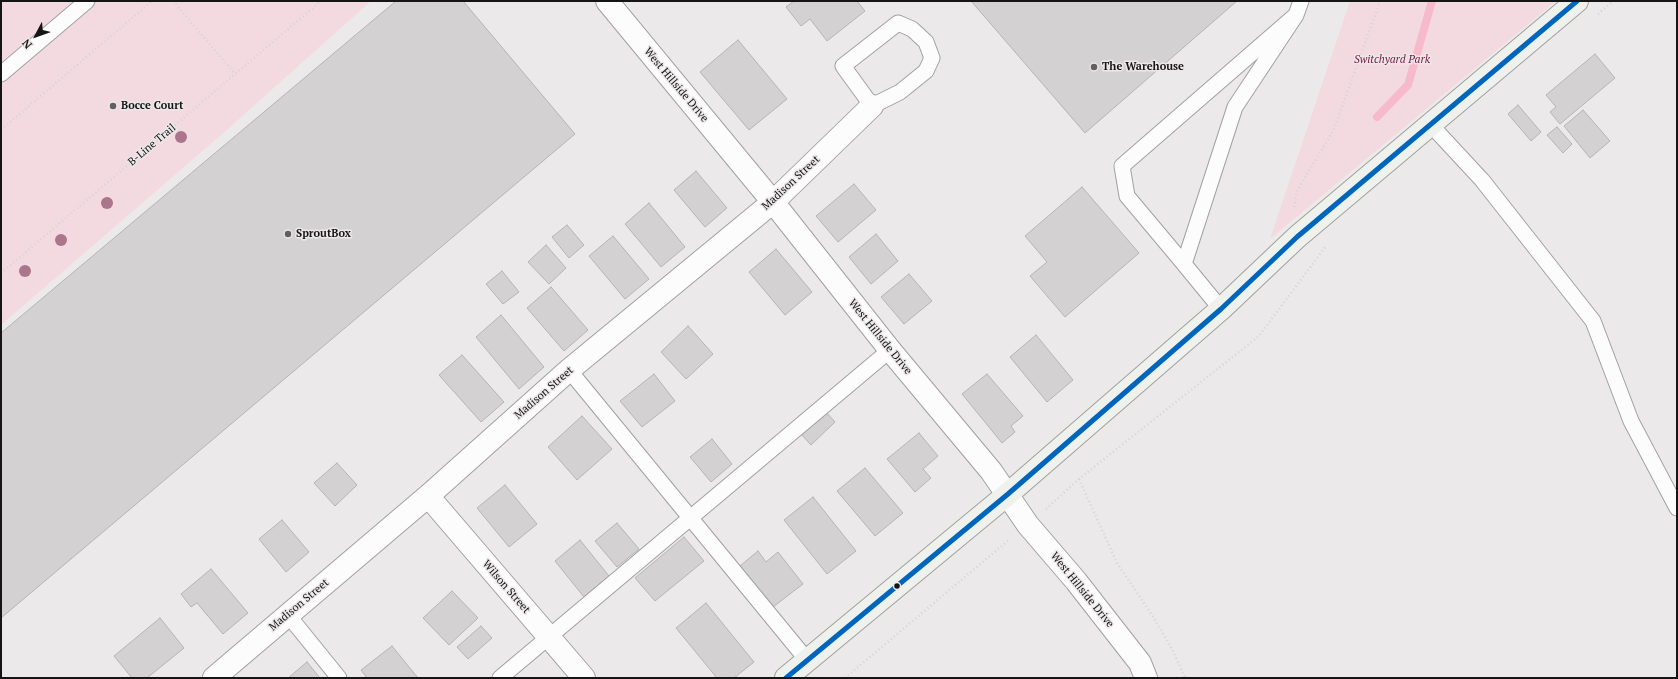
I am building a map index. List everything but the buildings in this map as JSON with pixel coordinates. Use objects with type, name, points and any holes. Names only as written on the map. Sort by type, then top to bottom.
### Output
[{"type":"street","name":"West Hillside Drive","points":[[607,1],[773,202],[890,350],[992,471],[1028,525],[1076,581],[1140,663],[1146,678]]},
{"type":"street","points":[[786,678],[1008,494],[1221,309],[1297,237],[1577,1]]},
{"type":"street","name":"Madison Street","points":[[214,678],[428,496],[569,370],[773,202],[872,106]]},
{"type":"street","name":"Wilson Street","points":[[428,496],[584,678]]},
{"type":"lane","points":[[1,74],[87,1]]},
{"type":"lane","points":[[1184,264],[1235,106],[1298,8]]},
{"type":"lane","points":[[1221,309],[1127,196],[1122,166],[1298,8]]},
{"type":"lane","points":[[898,23],[912,29],[926,42],[932,58],[926,71],[900,92],[872,106],[843,66],[898,23]]},
{"type":"lane","points":[[1430,124],[1482,180],[1593,320],[1631,421],[1677,508]]},
{"type":"lane","points":[[500,678],[890,350]]},
{"type":"lane","points":[[569,370],[807,660]]},
{"type":"lane","points":[[288,615],[340,678]]},
{"type":"path","points":[[1,130],[152,1]]},
{"type":"path","points":[[174,1],[235,74]]},
{"type":"path","name":"B-Line Trail","points":[[1,273],[321,1]]},
{"type":"path","points":[[1297,237],[1293,214],[1297,191],[1334,129],[1380,1]]},
{"type":"path","points":[[1595,16],[1613,1]]},
{"type":"path","points":[[845,678],[1028,525],[1079,479],[1259,336],[1328,244]]},
{"type":"path","points":[[1079,479],[1117,563],[1152,615],[1172,649],[1185,678]]},
{"type":"green space","points":[[371,1],[228,129],[1,325],[1,2]]},
{"type":"green space","name":"Switchyard Park","points":[[1350,1],[1556,1],[1270,239]]},
{"type":"waterway","points":[[1377,117],[1408,85],[1432,1]]},
{"type":"transit line","points":[[786,678],[1008,494],[1221,309],[1297,237],[1577,1]]},
{"type":"place","name":"The Warehouse","points":[[1094,67]]},
{"type":"place","name":"Bocce Court","points":[[113,106]]},
{"type":"place","name":"SproutBox","points":[[288,234]]}]
